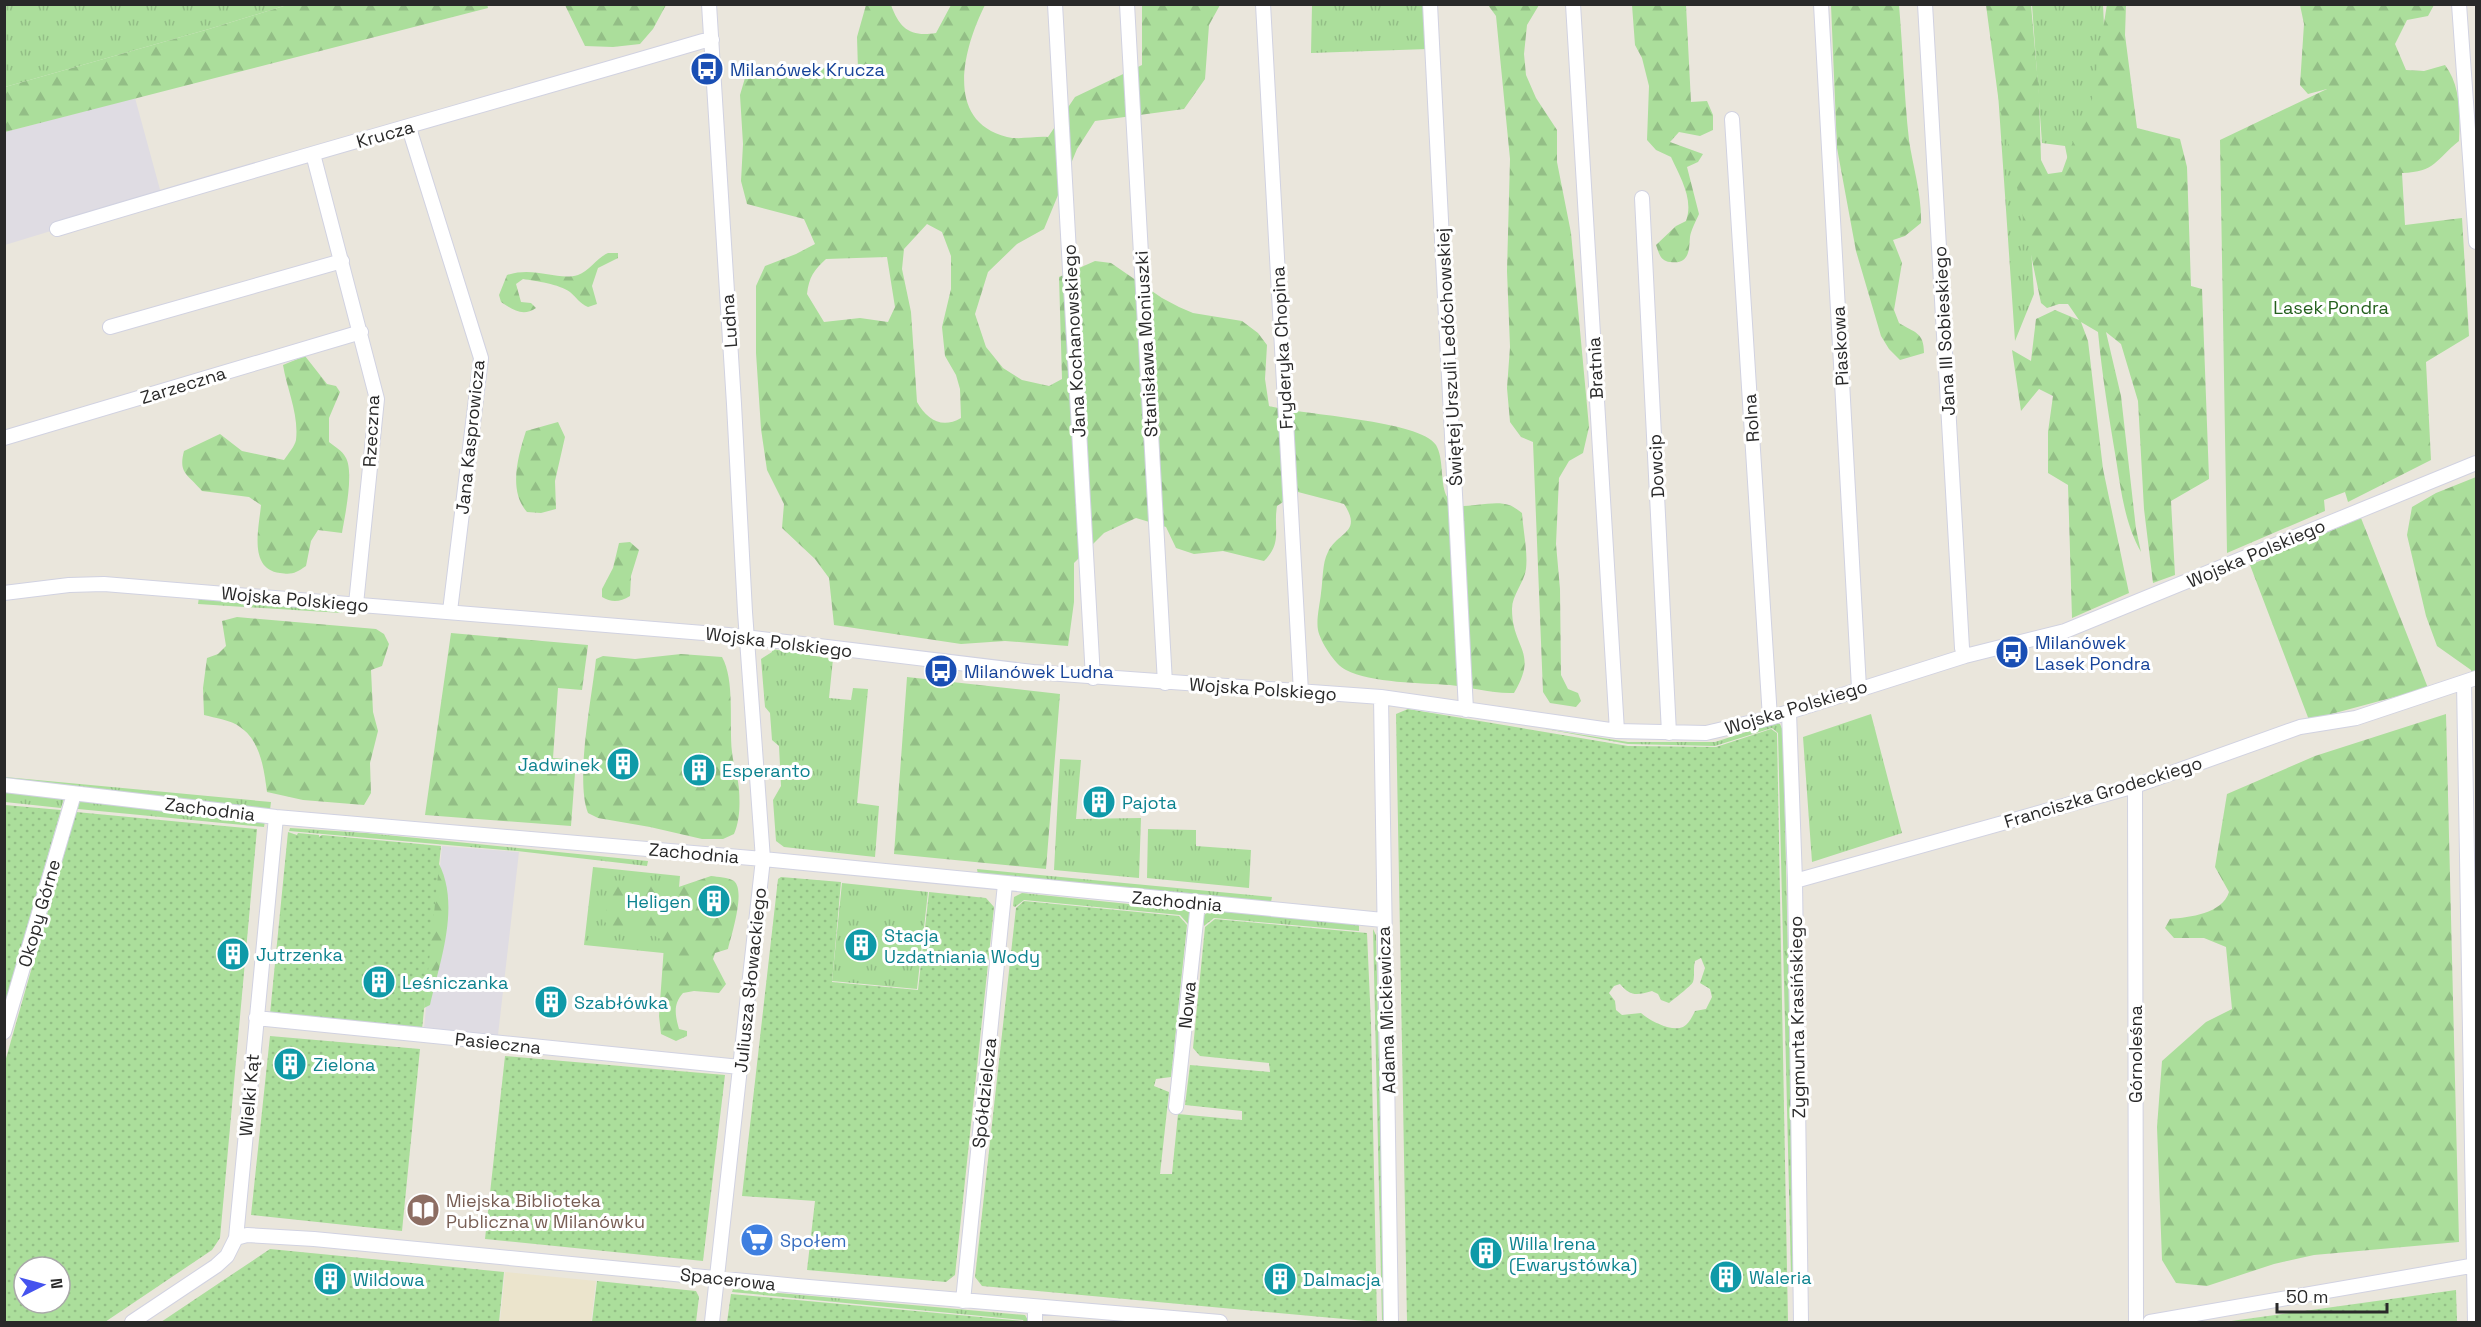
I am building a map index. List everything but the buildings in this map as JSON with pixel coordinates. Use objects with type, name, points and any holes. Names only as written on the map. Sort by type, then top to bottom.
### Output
[{"type":"street","name":"Ludna","points":[[709,4],[747,637]]},
{"type":"street","name":"Jana Kochanowskiego","points":[[1055,4],[1093,678]]},
{"type":"street","name":"Stanisława Moniuszki","points":[[1127,4],[1165,683]]},
{"type":"street","name":"Fryderyka Chopina","points":[[1263,4],[1301,692]]},
{"type":"street","name":"Świętej Urszuli Ledóchowskiej","points":[[1430,4],[1466,710]]},
{"type":"street","name":"Bratnia","points":[[1573,4],[1617,731]]},
{"type":"street","name":"Piaskowa","points":[[1821,4],[1859,688]]},
{"type":"street","name":"Jana III Sobieskiego","points":[[1925,4],[1961,624],[1965,656]]},
{"type":"street","points":[[2458,4],[2476,242]]},
{"type":"street","name":"Krucza","points":[[57,229],[280,162],[409,128],[712,40]]},
{"type":"street","name":"Rolna","points":[[1732,118],[1770,718]]},
{"type":"street","name":"Jana Kasprowicza","points":[[409,128],[481,358],[450,611]]},
{"type":"street","name":"Rzeczna","points":[[313,154],[377,399],[356,604]]},
{"type":"street","name":"Dowcip","points":[[1642,198],[1669,734]]},
{"type":"street","points":[[110,327],[342,261]]},
{"type":"street","name":"Zarzeczna","points":[[4,438],[361,332]]},
{"type":"street","name":"Wojska Polskiego","points":[[4,593],[69,585],[104,584],[450,611],[747,637],[940,662],[1093,678],[1381,697],[1617,731],[1669,734],[1706,733],[1770,718],[1965,656],[2066,631],[2476,463]]},
{"type":"street","name":"Juliusza Słowackiego","points":[[712,1323],[763,859],[747,637]]},
{"type":"street","points":[[2470,680],[2475,1323]]},
{"type":"street","name":"Franciszka Grodeckiego","points":[[1795,881],[2135,786],[2300,727],[2356,718],[2470,680]]},
{"type":"street","name":"Adama Mickiewicza","points":[[1381,697],[1391,1323]]},
{"type":"street","name":"Zygmunta Krasińskiego","points":[[1789,712],[1795,881],[1801,1323]]},
{"type":"street","name":"Zachodnia","points":[[4,786],[276,817],[763,859],[1383,920]]},
{"type":"street","name":"Górnoleśna","points":[[2135,786],[2136,1323]]},
{"type":"street","name":"Okopy Górne","points":[[4,1032],[74,794]]},
{"type":"street","name":"Wielki Kąt","points":[[132,1323],[216,1266],[226,1256],[236,1238],[276,817]]},
{"type":"street","name":"Spółdzielcza","points":[[963,1301],[1005,884]]},
{"type":"street","name":"Nowa","points":[[1176,1107],[1198,903]]},
{"type":"street","name":"Pasieczna","points":[[256,1018],[740,1067]]},
{"type":"street","name":"Spacerowa","points":[[236,1238],[247,1234],[260,1235],[1220,1323]]},
{"type":"street","points":[[2150,1323],[2475,1265]]},
{"type":"street","points":[[1035,1307],[1035,1323]]},
{"type":"shaded area","points":[[135,98],[162,197],[5,245],[5,132]]},
{"type":"shaded area","points":[[442,846],[519,852],[498,1035],[424,1028]]},
{"type":"shaded area","points":[[505,1272],[596,1281],[591,1322],[500,1322]]},
{"type":"green space","points":[[487,4],[488,8],[5,132],[5,87],[287,5]]},
{"type":"green space","points":[[2107,4],[2126,5],[2125,35],[2137,128],[2180,139],[2187,167],[2191,286],[2202,289],[2209,479],[2171,501],[2175,575],[2153,583],[2144,509],[2138,401],[2121,344],[2106,332],[2121,396],[2136,529],[2141,552],[2127,519],[2122,495],[2098,332],[2081,322],[2088,341],[2103,469],[2129,593],[2072,618],[2068,485],[2048,473],[2048,432],[2053,396],[2039,389],[2021,411],[2012,350],[2031,361],[2036,319],[2055,310],[2079,320],[2068,304],[2047,308],[2041,303],[1998,96],[1986,5],[2031,5],[2039,94],[2041,160],[2048,174],[2062,172],[2076,133],[2091,106]]},
{"type":"green space","points":[[5,5],[287,5],[5,87]]},
{"type":"green space","points":[[565,5],[666,5],[653,29],[640,44],[613,47],[585,46]]},
{"type":"green space","points":[[866,5],[891,5],[898,20],[907,30],[927,34],[936,33],[951,5],[985,5],[971,41],[964,81],[966,99],[974,116],[987,128],[1007,137],[1048,137],[1075,97],[1142,65],[1142,5],[1220,5],[1209,25],[1205,79],[1184,109],[1095,121],[1077,149],[1044,229],[1017,244],[988,272],[975,314],[986,347],[1003,368],[1022,380],[1049,386],[1062,379],[1059,277],[1095,261],[1111,263],[1179,307],[1193,313],[1242,321],[1258,333],[1267,345],[1265,379],[1269,406],[1385,424],[1426,437],[1436,445],[1444,489],[1453,506],[1503,504],[1512,506],[1522,513],[1526,569],[1512,609],[1524,668],[1514,693],[1369,678],[1346,670],[1337,663],[1319,635],[1318,616],[1326,556],[1332,545],[1347,531],[1351,521],[1344,504],[1298,492],[1277,506],[1275,541],[1270,554],[1264,561],[1223,551],[1194,554],[1176,548],[1166,527],[1136,518],[1104,533],[1074,563],[1074,602],[1068,646],[1005,641],[961,644],[834,625],[829,578],[815,559],[782,528],[784,504],[767,470],[761,429],[756,353],[756,286],[765,266],[815,244],[804,219],[747,204],[741,181],[743,144],[740,95],[745,78],[771,71],[817,66],[837,71],[858,70],[857,37]],"holes":[[[927,224],[942,232],[951,256],[951,289],[942,327],[945,356],[956,375],[960,389],[961,418],[948,423],[941,423],[930,418],[917,402],[911,312],[902,269],[904,249]],[[887,257],[895,307],[888,322],[860,318],[824,322],[807,294],[815,270],[826,259]]]},
{"type":"green space","points":[[1312,5],[1425,5],[1428,49],[1311,53]]},
{"type":"green space","points":[[1488,5],[1539,5],[1527,25],[1524,54],[1526,75],[1536,98],[1557,130],[1557,162],[1571,233],[1589,427],[1583,453],[1569,461],[1559,478],[1556,544],[1560,589],[1561,675],[1568,689],[1578,693],[1581,701],[1576,707],[1550,703],[1543,692],[1533,442],[1521,437],[1510,422],[1507,388],[1510,347],[1507,271],[1510,159],[1496,16]]},
{"type":"green space","points":[[1632,5],[1686,5],[1691,102],[1707,101],[1713,115],[1713,130],[1700,136],[1679,132],[1670,142],[1703,154],[1698,162],[1687,167],[1699,214],[1691,234],[1687,255],[1685,259],[1677,262],[1664,260],[1656,245],[1676,226],[1686,221],[1687,196],[1671,157],[1656,150],[1647,140],[1649,86],[1642,58],[1635,45]]},
{"type":"green space","points":[[1831,5],[1899,5],[1909,140],[1919,192],[1921,223],[1905,236],[1893,240],[1902,263],[1894,310],[1899,323],[1914,331],[1924,346],[1924,353],[1900,360],[1881,336],[1856,251],[1837,148]]},
{"type":"green space","points":[[1992,5],[2015,5],[2034,294],[2015,341]]},
{"type":"green space","points":[[2032,5],[2103,5],[2109,131],[2074,191],[2065,146],[2042,143]]},
{"type":"green space","name":"Lasek Pondra","points":[[2300,5],[2434,5],[2428,16],[2407,20],[2395,44],[2406,70],[2424,71],[2445,65],[2457,91],[2459,141],[2429,167],[2402,173],[2405,225],[2462,218],[2469,336],[2426,362],[2431,460],[2348,502],[2345,492],[2324,500],[2325,511],[2227,553],[2220,140],[2327,89],[2308,94],[2300,85],[2304,24]]},
{"type":"green space","points":[[608,253],[618,253],[618,258],[598,268],[592,286],[597,304],[588,307],[565,289],[523,279],[516,284],[521,302],[531,303],[536,308],[522,312],[501,302],[499,295],[507,275],[527,272],[562,276],[578,275]]},
{"type":"green space","points":[[305,356],[327,384],[336,386],[340,392],[329,418],[329,442],[346,458],[349,474],[348,494],[342,533],[318,530],[311,541],[306,566],[294,573],[284,574],[270,570],[259,556],[261,505],[249,497],[202,491],[183,469],[182,459],[184,451],[220,434],[242,451],[284,460],[295,442],[296,430],[283,365]]},
{"type":"green space","points":[[558,422],[565,437],[555,481],[556,509],[541,513],[527,512],[521,504],[516,484],[520,451],[526,431]]},
{"type":"green space","points":[[2476,477],[2476,688],[2471,670],[2437,646],[2426,616],[2407,535],[2412,507],[2436,493]]},
{"type":"green space","points":[[2361,518],[2428,688],[2309,720],[2250,565]]},
{"type":"green space","points":[[630,542],[639,550],[631,576],[630,596],[616,601],[606,599],[602,597],[602,589],[613,568],[619,543]]},
{"type":"green space","points":[[199,597],[343,608],[342,613],[198,604]]},
{"type":"green space","points":[[237,617],[376,629],[384,634],[389,644],[382,666],[371,670],[373,712],[378,731],[370,763],[371,793],[364,805],[303,800],[267,792],[260,756],[253,740],[240,727],[204,715],[203,688],[207,658],[218,654],[226,646],[222,621]]},
{"type":"green space","points":[[451,633],[588,645],[582,690],[558,688],[553,758],[576,760],[571,826],[425,815]]},
{"type":"green space","points":[[772,649],[833,659],[829,698],[851,700],[853,688],[868,689],[857,803],[879,806],[875,857],[784,847],[776,841],[773,800],[781,786],[779,746],[772,740],[770,713],[765,707],[761,659],[772,652]]},
{"type":"green space","points":[[681,654],[722,657],[729,678],[731,741],[739,806],[734,834],[723,839],[702,839],[598,818],[588,813],[584,798],[584,760],[596,659],[603,656],[635,659]]},
{"type":"green space","points":[[907,677],[1060,694],[1046,869],[894,854]]},
{"type":"green space","points":[[1408,709],[1628,746],[1716,747],[1771,729],[1777,733],[1788,1322],[1407,1322],[1396,714]],"holes":[[[1701,958],[1705,968],[1700,983],[1710,989],[1712,997],[1706,1009],[1695,1011],[1683,1027],[1667,1027],[1641,1013],[1622,1015],[1616,1010],[1615,1001],[1609,993],[1614,986],[1620,984],[1634,994],[1652,991],[1658,994],[1661,1000],[1669,1003],[1693,982],[1695,961]]]},
{"type":"green space","points":[[1871,714],[1902,833],[1812,862],[1803,737]]},
{"type":"green space","points":[[2446,714],[2459,1242],[2314,1255],[2274,1264],[2207,1286],[2176,1283],[2162,1260],[2157,1127],[2162,1061],[2206,1022],[2232,1009],[2226,947],[2204,938],[2174,938],[2165,928],[2170,919],[2213,910],[2220,905],[2229,892],[2215,867],[2227,794],[2315,756]]},
{"type":"green space","points":[[1774,723],[1780,724],[1783,731],[1795,1275],[1791,1275],[1778,733],[1772,728],[1715,746],[1628,744],[1540,728],[1628,742],[1715,742]]},
{"type":"green space","points":[[1060,759],[1081,760],[1076,819],[1141,818],[1139,878],[1054,870]]},
{"type":"green space","points":[[5,777],[271,802],[270,810],[5,780]]},
{"type":"green space","points":[[5,792],[64,799],[61,808],[5,802]]},
{"type":"green space","points":[[79,801],[265,821],[264,827],[78,809]]},
{"type":"green space","points":[[4,805],[61,810],[5,1003]]},
{"type":"green space","points":[[76,812],[257,829],[220,1238],[212,1250],[105,1322],[5,1322],[5,1062]]},
{"type":"green space","points":[[290,828],[366,833],[648,861],[647,866],[517,851],[289,831]]},
{"type":"green space","points":[[1148,829],[1196,830],[1196,846],[1251,850],[1249,888],[1147,878]]},
{"type":"green space","points":[[288,832],[297,835],[298,833],[319,835],[319,837],[322,835],[441,846],[422,1029],[270,1014]]},
{"type":"green space","points":[[435,857],[443,874],[447,892],[447,930],[430,1005],[424,1008]]},
{"type":"green space","points":[[593,867],[680,876],[673,954],[584,945]]},
{"type":"green space","points":[[977,869],[1272,897],[1271,902],[978,875]]},
{"type":"green space","points":[[711,876],[734,881],[739,894],[737,914],[728,949],[715,953],[713,959],[726,984],[719,993],[694,991],[683,993],[676,1006],[676,1014],[679,1029],[687,1031],[687,1036],[676,1041],[661,1034],[659,1016],[664,946],[662,940],[648,932],[610,927],[605,922],[607,905],[617,883],[650,885],[661,893]]},
{"type":"green space","points":[[781,877],[841,882],[832,982],[918,990],[929,892],[986,898],[994,907],[955,1275],[946,1282],[807,1270],[815,1201],[742,1196],[778,879]]},
{"type":"green space","points":[[842,883],[928,892],[917,989],[832,981]]},
{"type":"green space","points":[[1022,893],[1187,910],[1190,913],[1188,924],[1180,915],[1024,900],[1015,907],[1013,906],[1014,897]]},
{"type":"green space","points":[[1024,901],[1179,916],[1187,925],[1171,1077],[1156,1079],[1154,1086],[1169,1092],[1160,1174],[1172,1174],[1178,1114],[1242,1120],[1242,1111],[1185,1105],[1190,1065],[1270,1072],[1269,1063],[1200,1056],[1193,1048],[1205,927],[1215,919],[1367,933],[1377,1322],[982,1286],[975,1277],[1016,908]]},
{"type":"green space","points":[[1212,910],[1359,922],[1359,931],[1214,918],[1204,926],[1204,915]]},
{"type":"green space","points":[[1373,929],[1376,935],[1385,1320],[1382,1320]]},
{"type":"green space","points":[[270,1036],[420,1049],[402,1231],[251,1215]]},
{"type":"green space","points":[[505,1056],[725,1075],[703,1261],[485,1239]]},
{"type":"green space","points":[[270,1249],[504,1272],[499,1322],[161,1322]]},
{"type":"green space","points":[[597,1281],[696,1291],[699,1297],[696,1322],[592,1322]]},
{"type":"green space","points":[[733,1289],[1025,1315],[1029,1322],[732,1292]]},
{"type":"green space","points":[[2456,1290],[2457,1322],[2224,1322]]},
{"type":"green space","points":[[731,1294],[1023,1321],[1023,1322],[727,1322]]},
{"type":"place","name":"Milanówek Krucza","points":[[707,69]]},
{"type":"place","name":"Milanówek Lasek Pondra","points":[[2012,652]]},
{"type":"place","name":"Milanówek Ludna","points":[[941,671]]},
{"type":"place","name":"Jadwinek","points":[[623,764]]},
{"type":"place","name":"Esperanto","points":[[699,770]]},
{"type":"place","name":"Pajota","points":[[1099,802]]},
{"type":"place","name":"Heligen","points":[[714,901]]},
{"type":"place","name":"Stacja Uzdatniania Wody","points":[[861,945]]},
{"type":"place","name":"Jutrzenka","points":[[233,954]]},
{"type":"place","name":"Leśniczanka","points":[[379,982]]},
{"type":"place","name":"Szabłówka","points":[[551,1002]]},
{"type":"place","name":"Zielona","points":[[290,1064]]},
{"type":"place","name":"Miejska Biblioteka Publiczna w Milanówku","points":[[423,1210]]},
{"type":"place","name":"Społem","points":[[757,1240]]},
{"type":"place","name":"Willa Irena (Ewarystówka)","points":[[1486,1253]]},
{"type":"place","name":"Waleria","points":[[1726,1277]]},
{"type":"place","name":"Wildowa","points":[[330,1279]]},
{"type":"place","name":"Dalmacja","points":[[1280,1279]]}]
